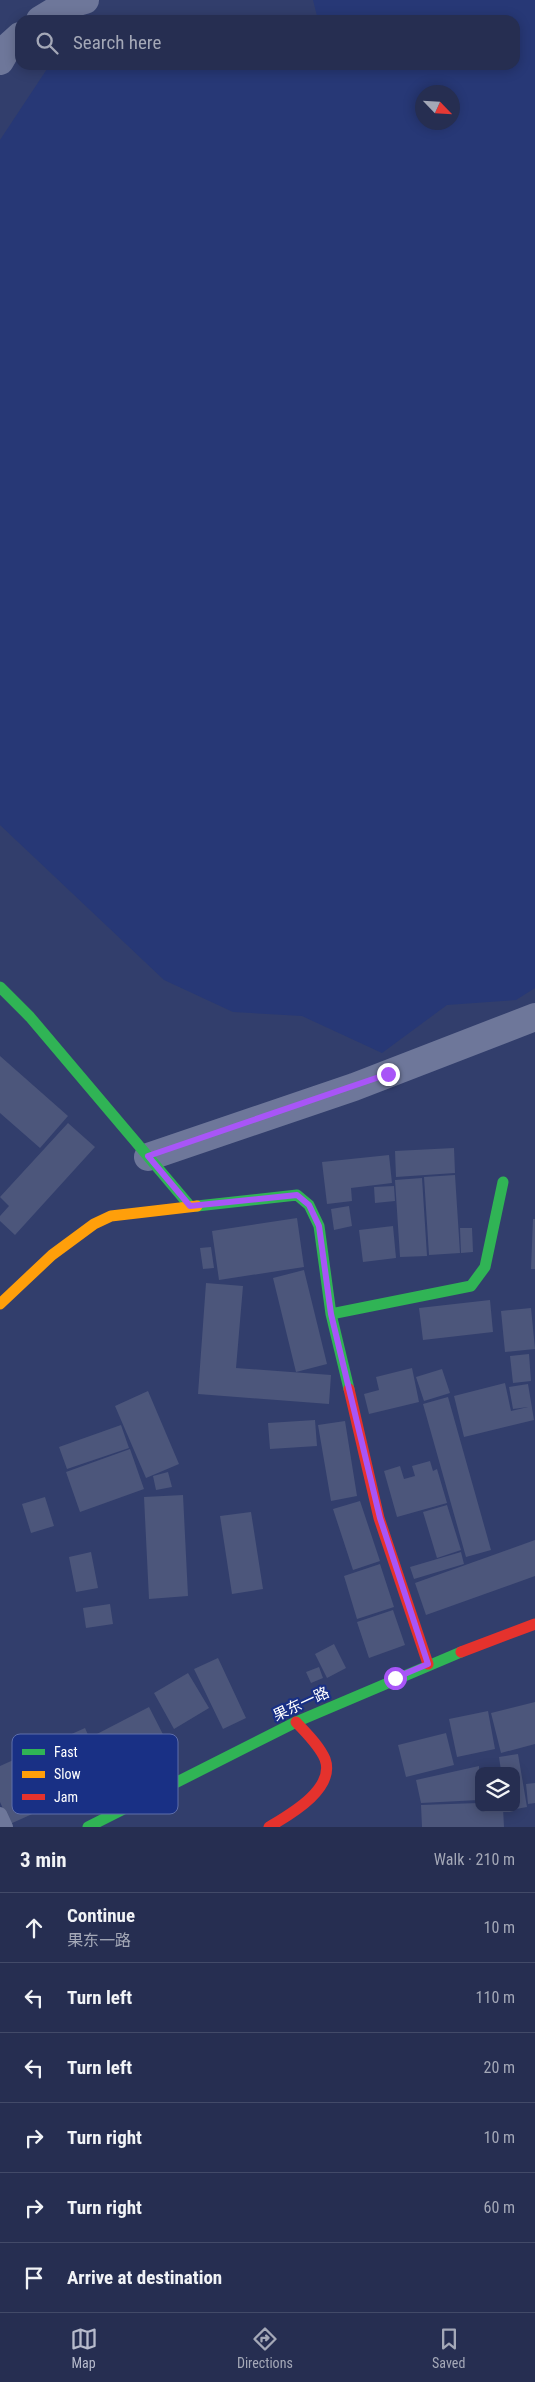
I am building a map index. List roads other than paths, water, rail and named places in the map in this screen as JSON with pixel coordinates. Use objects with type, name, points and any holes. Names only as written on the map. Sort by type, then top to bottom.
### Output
[{"type":"street","points":[[48,15],[63,6],[86,0]]},
{"type":"street","points":[[0,61],[8,47],[15,41]]},
{"type":"street","points":[[0,987],[30,1017],[190,1206]]},
{"type":"street","points":[[148,1156],[354,1087],[535,1017]]},
{"type":"street","points":[[331,1314],[471,1286],[485,1267],[503,1182]]},
{"type":"street","points":[[0,1303],[66,1241],[87,1226],[111,1216],[297,1195],[309,1205],[319,1226],[331,1314],[380,1518],[428,1664]]},
{"type":"street","name":"果东一路","points":[[178,1782],[296,1722],[428,1664],[535,1624]]},
{"type":"street","points":[[270,1827],[292,1814],[325,1783],[328,1771],[326,1759],[296,1722]]},
{"type":"street","name":"果东一路","points":[[88,1827],[114,1814]]},
{"type":"lane","points":[[0,1814],[6,1827]]},
{"type":"water","points":[[313,0],[535,0],[535,988],[516,1000],[447,1005],[382,1053],[302,1016],[233,1012],[164,980],[0,825],[0,140],[46,70],[520,70],[520,15],[317,15]]}]
